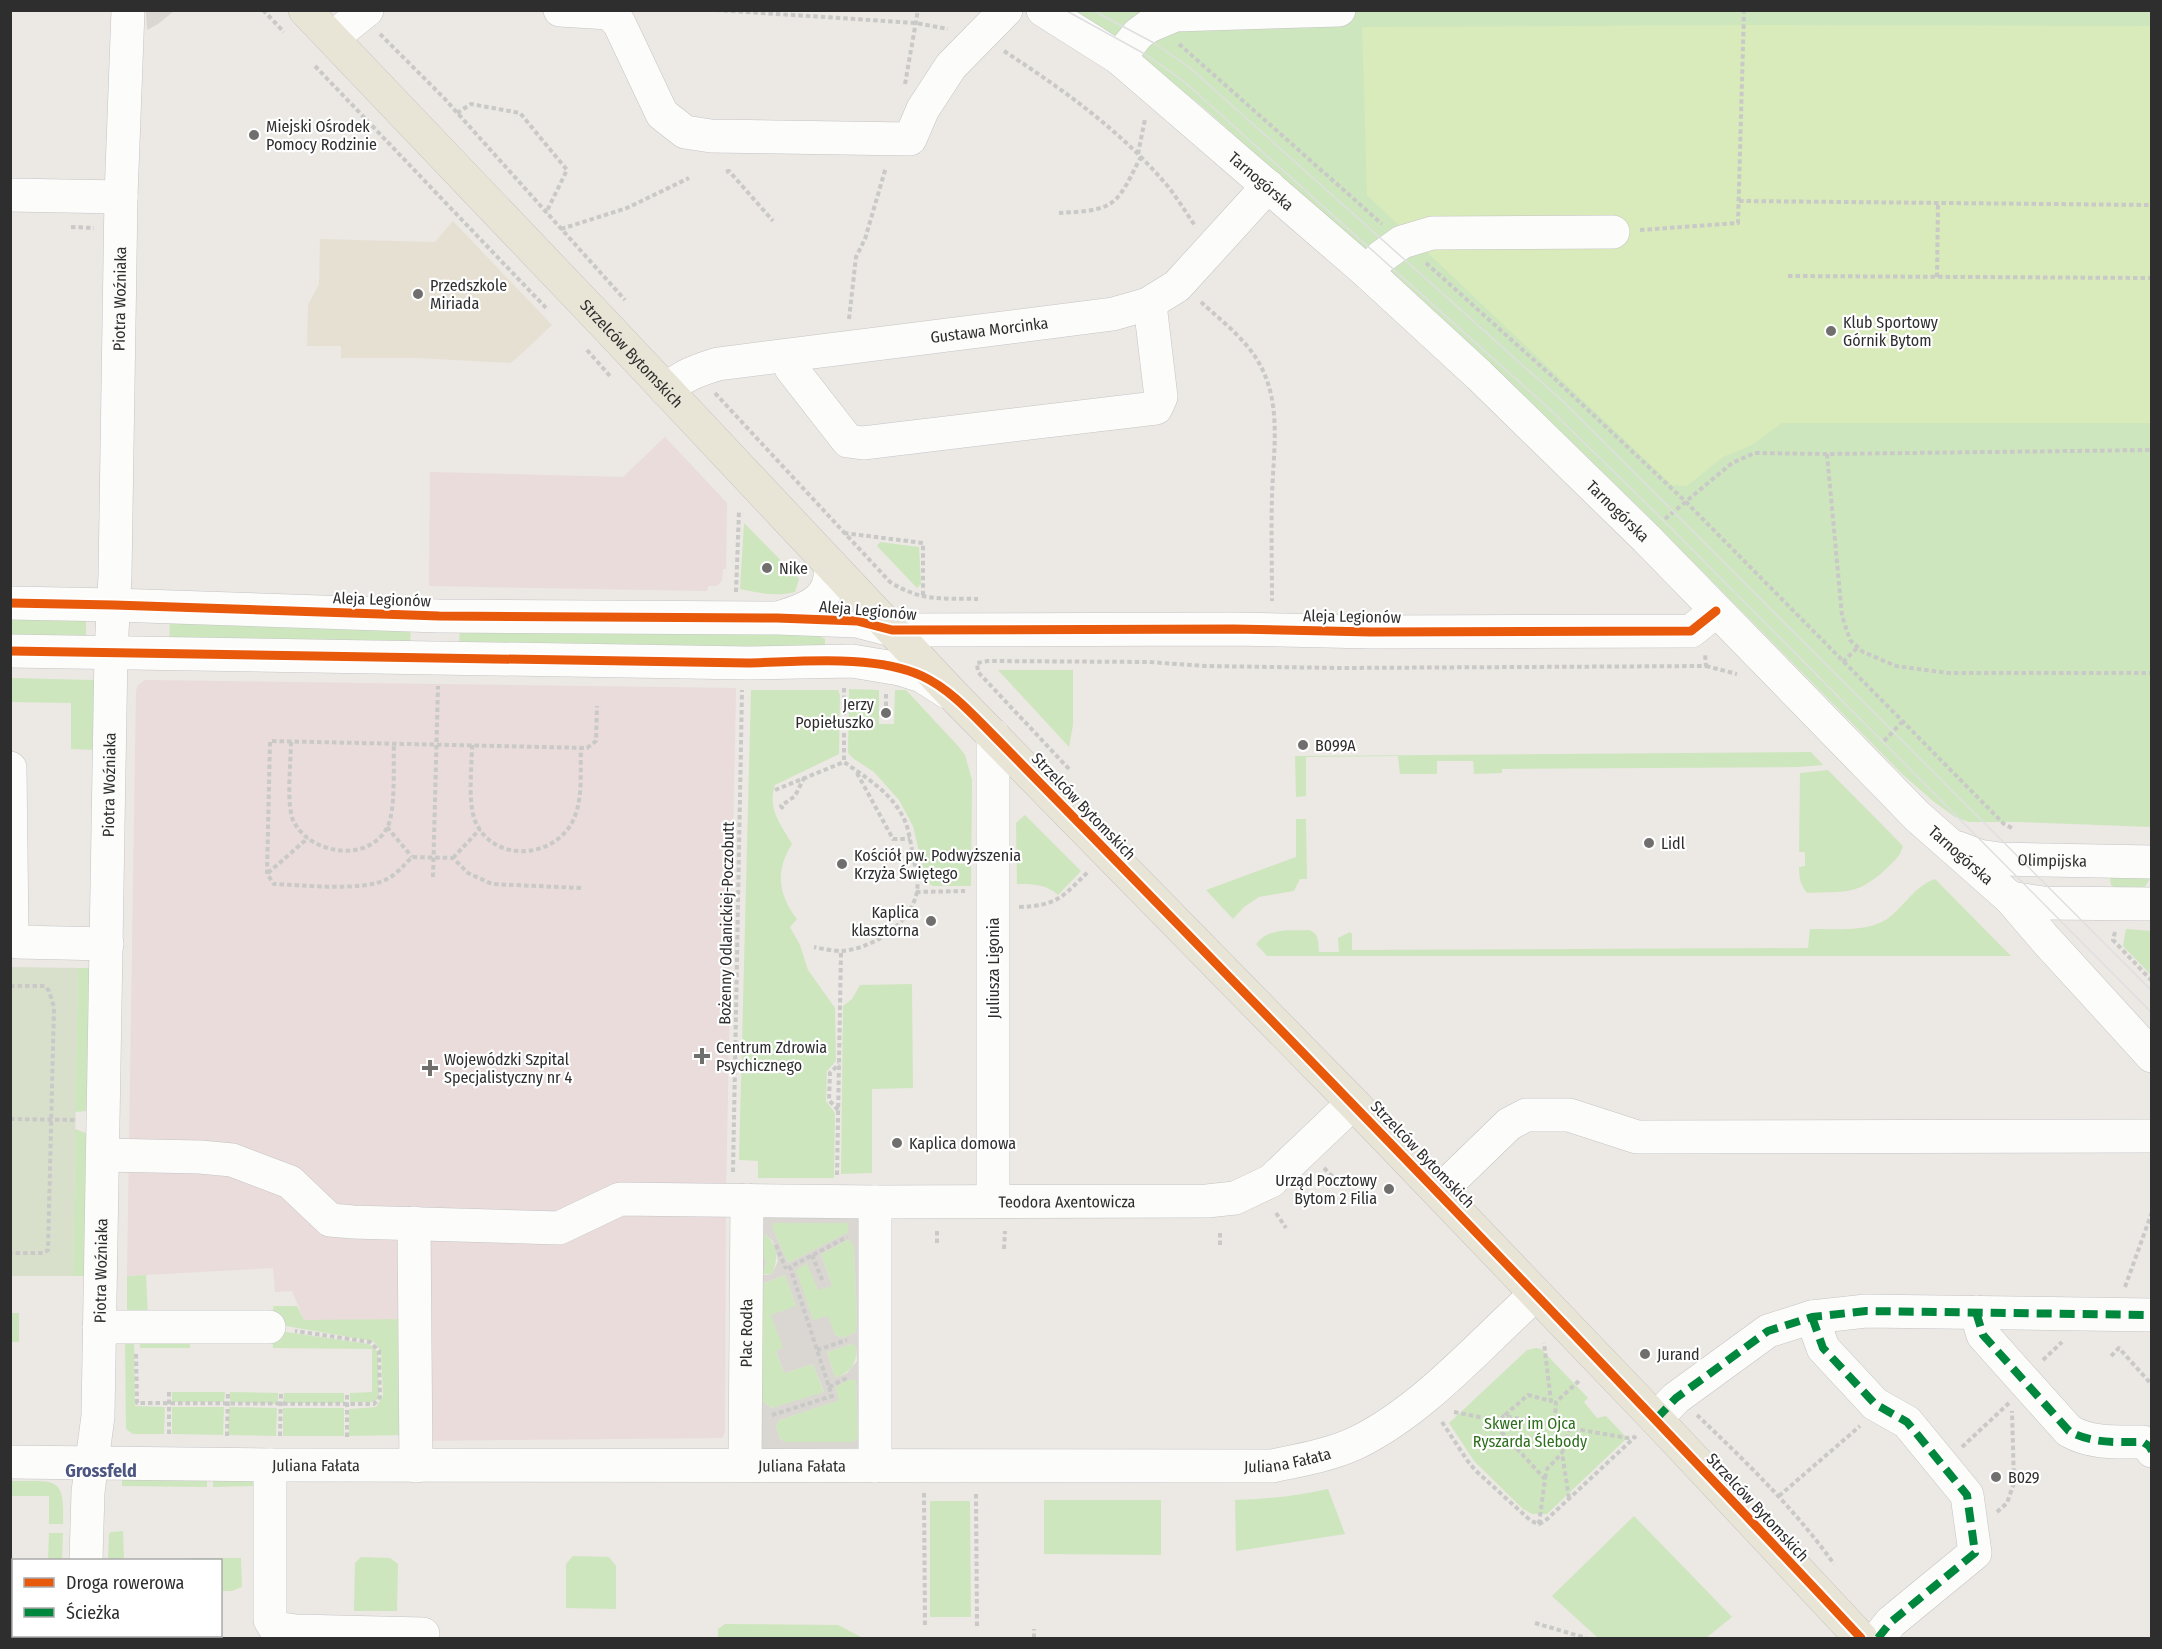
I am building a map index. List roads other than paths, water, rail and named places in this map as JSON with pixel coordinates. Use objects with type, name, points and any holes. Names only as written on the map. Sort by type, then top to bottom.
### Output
[{"type":"main road","name":"Strzelców Bytomskich","points":[[296,23],[666,390],[956,699],[1353,1103],[1536,1294],[1666,1408],[1857,1635]]},
{"type":"street","name":"Piotra Woźniaka","points":[[86,1559],[90,1463],[98,1416],[111,652],[114,605],[121,197],[128,10]]},
{"type":"street","points":[[560,10],[609,13],[619,23],[662,114],[685,132],[711,136],[895,139],[910,139],[923,109],[951,66],[1006,10]]},
{"type":"street","name":"Tarnogórska","points":[[1042,10],[1119,58],[1367,272],[1479,375],[1646,538],[1917,816],[1954,846],[2010,898],[2151,1056]]},
{"type":"street","points":[[1119,58],[1138,34],[1149,26],[1175,15],[1338,10]]},
{"type":"street","points":[[322,50],[364,13]]},
{"type":"street","name":"Gustawa Morcinka","points":[[666,390],[678,380],[718,364],[1113,314],[1148,304],[1187,276],[1268,186]]},
{"type":"street","points":[[10,195],[121,197]]},
{"type":"street","points":[[1367,272],[1381,257],[1402,242],[1432,233],[1613,232]]},
{"type":"street","points":[[789,356],[791,368],[848,441],[863,443],[1156,408],[1161,397],[1148,304]]},
{"type":"street","points":[[777,618],[807,609],[818,601],[831,578],[830,564]]},
{"type":"street","name":"Aleja Legionów","points":[[10,603],[439,616],[777,618],[857,621],[892,630],[1691,631],[1716,611]]},
{"type":"street","points":[[439,616],[439,670]]},
{"type":"street","name":"Aleja Legionów","points":[[848,673],[892,630]]},
{"type":"street","name":"Strzelców Bytomskich","points":[[956,699],[944,673],[943,658],[949,646],[970,630]]},
{"type":"street","points":[[10,651],[111,652],[439,670],[748,663],[848,673],[900,669],[922,676],[956,699]]},
{"type":"street","name":"Juliusza Ligonia","points":[[993,735],[1002,899],[993,1216]]},
{"type":"street","points":[[10,768],[12,934],[17,942],[107,944]]},
{"type":"street","name":"Olimpijska","points":[[1954,846],[1979,856],[2000,859],[2151,862]]},
{"type":"street","points":[[2010,898],[2043,903],[2151,904]]},
{"type":"street","name":"Teodora Axentowicza","points":[[103,1155],[232,1160],[290,1182],[330,1220],[559,1228],[620,1198],[875,1202],[993,1216],[1234,1198],[1271,1181],[1353,1103]]},
{"type":"street","points":[[1439,1192],[1509,1124],[1526,1115],[1569,1115],[1637,1137],[2151,1136]]},
{"type":"street","name":"Plac Rodła","points":[[740,1200],[745,1451]]},
{"type":"street","points":[[875,1202],[875,1466]]},
{"type":"street","points":[[414,1223],[416,1466]]},
{"type":"street","name":"Juliana Fałata","points":[[10,1462],[90,1463],[275,1454],[416,1466],[745,1451],[875,1466],[1272,1466],[1316,1457],[1355,1443],[1417,1404],[1536,1294]]},
{"type":"street","points":[[1666,1408],[1768,1331],[1812,1317],[1866,1311],[2151,1315]]},
{"type":"street","points":[[1976,1312],[1983,1335],[2068,1431],[2081,1438],[2098,1441],[2143,1442],[2149,1446],[2151,1451]]},
{"type":"street","points":[[1812,1317],[1823,1348],[1875,1404],[1907,1422],[1967,1495],[1975,1553],[1891,1622],[1857,1635]]},
{"type":"street","points":[[99,1327],[268,1327]]},
{"type":"street","points":[[275,1454],[270,1620],[275,1628],[297,1631],[423,1634]]},
{"type":"tram line","points":[[1065,10],[1143,53],[1181,79],[1554,413],[2152,1013]]},
{"type":"tram line","points":[[1092,10],[1154,43],[1189,67],[1565,403],[2152,991]]},
{"type":"place","name":"Miejski Ośrodek Pomocy Rodzinie","points":[[254,135]]},
{"type":"place","name":"Przedszkole Miriada","points":[[418,294]]},
{"type":"place","name":"Klub Sportowy Górnik Bytom","points":[[1831,331]]},
{"type":"place","name":"Nike","points":[[767,568]]},
{"type":"place","name":"Jerzy Popiełuszko","points":[[886,713]]},
{"type":"place","name":"B099A","points":[[1303,745]]},
{"type":"place","name":"Lidl","points":[[1649,843]]},
{"type":"place","name":"Kościół pw. Podwyższenia Krzyża Świętego","points":[[842,864]]},
{"type":"place","name":"Kaplica klasztorna","points":[[931,921]]},
{"type":"place","name":"Centrum Zdrowia Psychicznego","points":[[702,1056]]},
{"type":"place","name":"Wojewódzki Szpital Specjalistyczny nr 4","points":[[430,1068]]},
{"type":"place","name":"Kaplica domowa","points":[[897,1143]]},
{"type":"place","name":"Urząd Pocztowy Bytom 2 Filia","points":[[1389,1189]]},
{"type":"place","name":"Jurand","points":[[1645,1354]]},
{"type":"place","name":"B029","points":[[1996,1477]]},
{"type":"district","name":"Grossfeld","points":[[101,1471]]},
{"type":"park label","name":"Skwer im Ojca Ryszarda Ślebody","points":[[1530,1432]]}]
